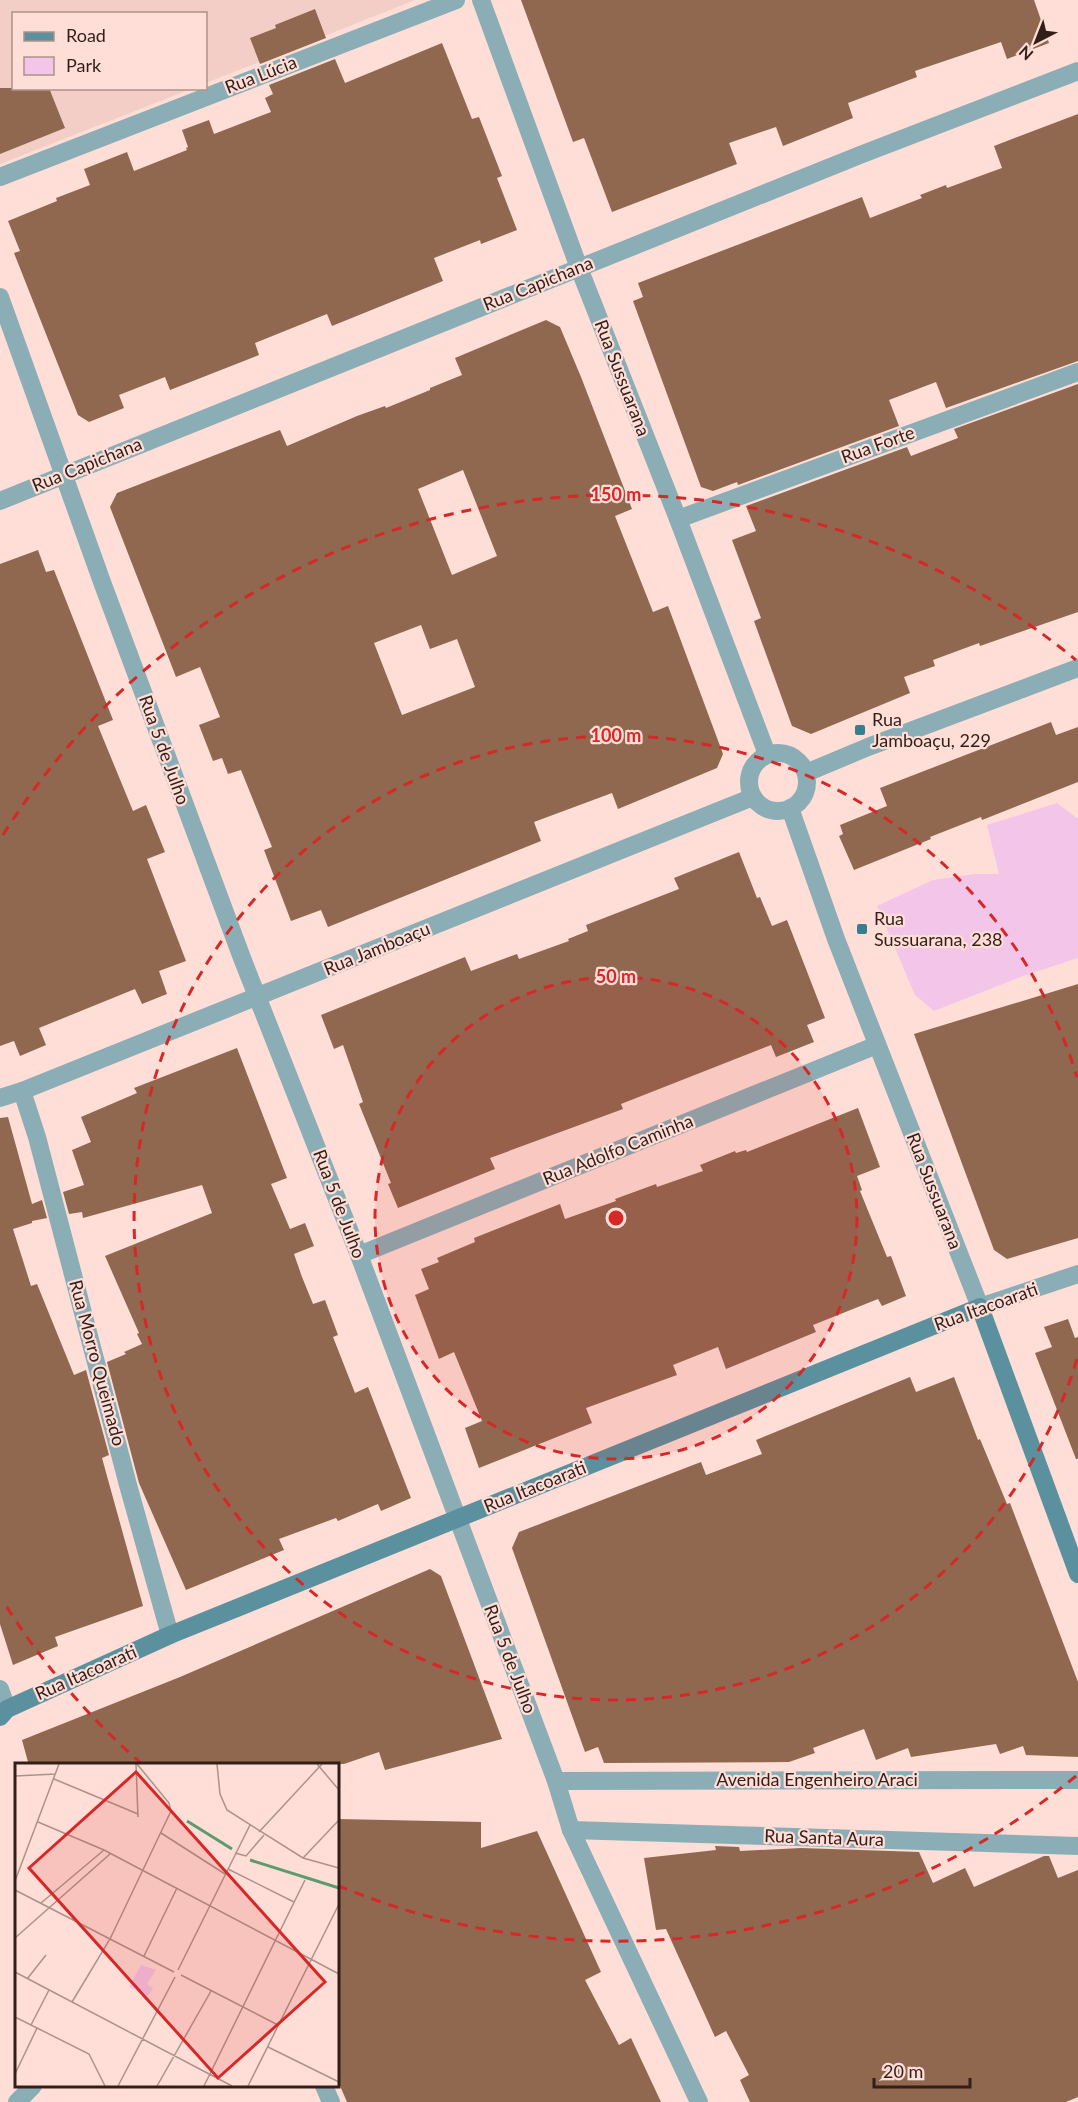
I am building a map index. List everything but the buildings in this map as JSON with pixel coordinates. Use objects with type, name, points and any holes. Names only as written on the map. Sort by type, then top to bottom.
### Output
[{"type":"street","name":"Rua Lúcia","points":[[0,177],[456,0]]},
{"type":"street","name":"Rua Sussuarana","points":[[481,0],[579,268],[767,754]]},
{"type":"street","name":"Rua Capichana","points":[[0,501],[579,268],[1078,71]]},
{"type":"street","name":"Rua 5 de Julho","points":[[0,297],[63,475],[257,997],[359,1255],[556,1781],[571,1830],[699,2102]]},
{"type":"street","name":"Rua Forte","points":[[678,519],[1078,372]]},
{"type":"street","points":[[806,773],[867,747],[1078,668]]},
{"type":"street","points":[[767,754],[790,755],[803,766],[806,773],[804,795],[794,806],[785,810],[766,809],[753,797],[748,780],[750,772],[760,758],[767,754]]},
{"type":"street","name":"Rua Jamboaçu","points":[[0,1098],[753,797]]},
{"type":"street","name":"Rua Sussuarana","points":[[790,808],[836,939],[980,1307],[1078,1574]]},
{"type":"street","name":"Rua Adolfo Caminha","points":[[359,1255],[877,1045]]},
{"type":"street","name":"Rua Morro Queimado","points":[[22,1091],[37,1137],[128,1485],[170,1635]]},
{"type":"street","name":"Rua Itacoarati","points":[[3,1713],[170,1635],[980,1307],[1078,1274]]},
{"type":"street","points":[[0,1689],[3,1713]]},
{"type":"street","name":"Avenida Engenheiro Araci","points":[[556,1781],[1078,1780]]},
{"type":"street","name":"Rua Santa Aura","points":[[571,1830],[1078,1846]]},
{"type":"street","points":[[16,2102],[31,2087]]},
{"type":"street","points":[[325,2087],[331,2102]]},
{"type":"shaded area","points":[[0,0],[415,0],[207,83],[207,12],[12,12],[12,90],[188,90],[0,164]]},
{"type":"green space","points":[[1057,803],[1078,819],[1078,958],[1023,976],[934,1011],[915,995],[877,906],[933,880],[975,874],[999,874],[987,825]]},
{"type":"place","name":"Rua Jamboaçu, 229","points":[[860,730]]},
{"type":"place","name":"Rua Sussuarana, 238","points":[[862,929]]}]
